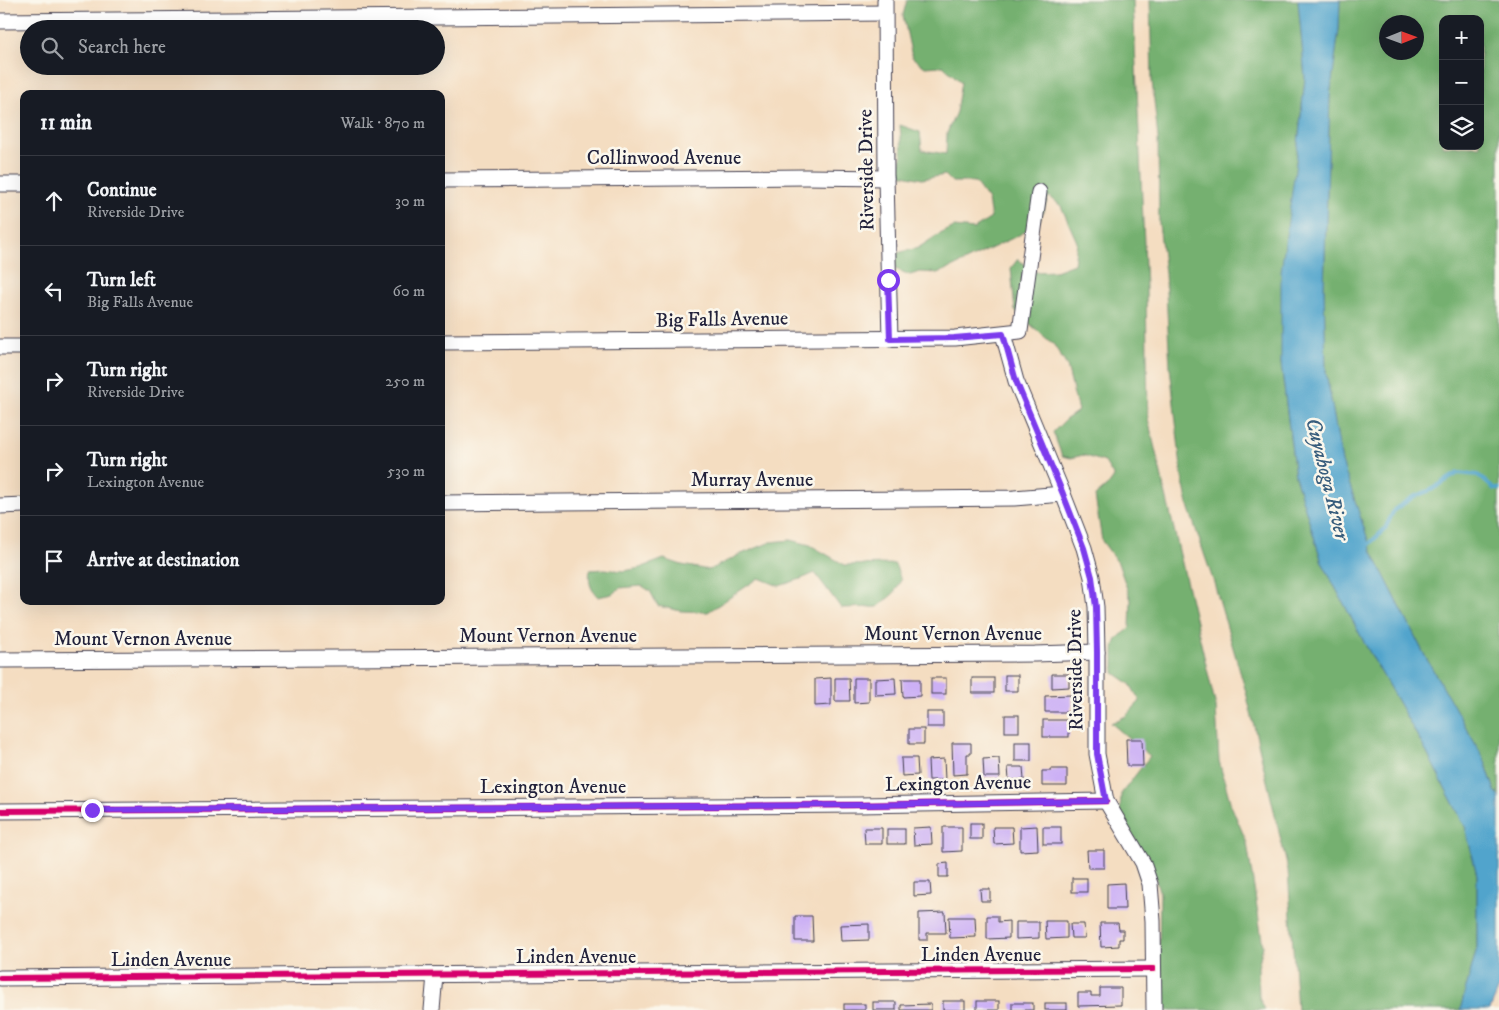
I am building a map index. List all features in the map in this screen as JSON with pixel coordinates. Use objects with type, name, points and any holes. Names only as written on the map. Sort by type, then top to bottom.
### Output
[{"type":"street","points":[[59,20],[884,6]]},
{"type":"street","name":"Riverside Drive","points":[[884,6],[890,339]]},
{"type":"street","points":[[0,21],[20,21]]},
{"type":"street","name":"Collinwood Avenue","points":[[445,180],[886,178]]},
{"type":"street","points":[[0,184],[20,184]]},
{"type":"street","points":[[1003,334],[1020,331],[1039,192]]},
{"type":"street","name":"Riverside Drive","points":[[1003,334],[1016,381],[1084,548],[1092,577],[1096,607],[1097,754],[1106,801],[1143,863],[1150,884],[1153,921],[1154,1010]]},
{"type":"street","name":"Big Falls Avenue","points":[[445,342],[890,339],[954,338],[1003,334]]},
{"type":"street","points":[[0,347],[20,347]]},
{"type":"street","name":"Murray Avenue","points":[[445,503],[946,499],[1014,498],[1063,494]]},
{"type":"street","points":[[0,506],[20,505]]},
{"type":"street","name":"Mount Vernon Avenue","points":[[0,660],[1035,654],[1097,652]]},
{"type":"street","name":"Lexington Avenue","points":[[0,811],[859,805],[1106,801]]},
{"type":"street","name":"Linden Avenue","points":[[0,978],[1153,969]]},
{"type":"street","points":[[432,1010],[435,975]]},
{"type":"green space","points":[[907,0],[1133,0],[1146,287],[1148,419],[1216,707],[1219,761],[1231,805],[1247,843],[1263,946],[1258,967],[1259,997],[1265,1010],[1158,1010],[1160,894],[1153,870],[1120,814],[1121,794],[1150,756],[1111,723],[1126,716],[1140,701],[1130,684],[1114,673],[1114,647],[1117,639],[1130,627],[1131,600],[1118,563],[1102,541],[1095,496],[1114,477],[1105,462],[1083,455],[1071,458],[1062,456],[1053,432],[1078,411],[1067,366],[1054,345],[1015,311],[1011,268],[1018,259],[1034,272],[1055,271],[1074,264],[1077,242],[1061,206],[1049,196],[1039,222],[1019,235],[938,273],[920,272],[910,275],[895,269],[897,253],[918,248],[954,227],[974,229],[991,218],[988,200],[975,182],[952,182],[945,175],[922,179],[899,174],[902,153],[900,125],[920,132],[922,150],[946,154],[947,133],[956,112],[961,82],[943,66],[925,67],[912,57],[903,15]]},
{"type":"green space","points":[[1150,0],[1298,0],[1305,78],[1296,163],[1281,363],[1295,476],[1322,562],[1465,826],[1477,875],[1477,948],[1460,1010],[1297,1010],[1288,870],[1246,692],[1214,583],[1189,509],[1182,477],[1170,367],[1165,273],[1159,224],[1158,139],[1152,81]]},
{"type":"green space","points":[[1340,0],[1499,0],[1499,796],[1495,791],[1484,759],[1425,656],[1372,552],[1342,462],[1326,372],[1324,288],[1330,96],[1339,29]]},
{"type":"green space","points":[[791,540],[810,545],[845,565],[895,564],[901,580],[894,593],[878,607],[841,608],[815,573],[779,586],[759,578],[708,612],[681,611],[658,606],[650,591],[642,586],[620,588],[612,594],[598,597],[590,585],[590,570],[624,571],[640,568],[664,559],[682,565],[709,570],[771,542]]},
{"type":"water","name":"Cuyahoga River","points":[[1298,0],[1340,0],[1339,29],[1330,96],[1324,288],[1326,372],[1342,462],[1372,552],[1425,656],[1484,759],[1495,791],[1499,796],[1499,988],[1490,1010],[1460,1010],[1477,948],[1477,875],[1465,826],[1322,562],[1295,476],[1281,363],[1281,272],[1296,163],[1305,78]]},
{"type":"building","points":[[1052,674],[1069,674],[1069,687],[1052,688]]},
{"type":"building","points":[[1005,675],[1018,675],[1018,691],[1005,691]]},
{"type":"building","points":[[831,678],[831,705],[815,706],[815,679]]},
{"type":"building","points":[[835,678],[849,678],[850,701],[835,701]]},
{"type":"building","points":[[854,678],[869,678],[869,702],[854,703]]},
{"type":"building","points":[[895,678],[896,694],[875,695],[875,679]]},
{"type":"building","points":[[931,678],[946,678],[946,694],[931,694]]},
{"type":"building","points":[[972,678],[994,678],[994,693],[972,693]]},
{"type":"building","points":[[902,679],[920,679],[920,696],[903,697]]},
{"type":"building","points":[[1071,695],[1071,712],[1045,712],[1045,696]]},
{"type":"building","points":[[927,712],[943,712],[943,727],[927,727]]},
{"type":"building","points":[[1005,715],[1019,715],[1019,732],[1005,732]]},
{"type":"building","points":[[1043,720],[1069,720],[1069,737],[1043,737]]},
{"type":"building","points":[[909,729],[924,729],[924,744],[909,744]]},
{"type":"building","points":[[1126,739],[1142,739],[1143,766],[1127,766]]},
{"type":"building","points":[[1015,742],[1031,742],[1031,761],[1015,761]]},
{"type":"building","points":[[952,743],[971,743],[971,754],[967,754],[967,774],[953,775]]},
{"type":"building","points":[[901,758],[917,758],[918,775],[902,776]]},
{"type":"building","points":[[999,758],[1000,777],[984,777],[983,759]]},
{"type":"building","points":[[944,759],[945,780],[929,780],[928,760]]},
{"type":"building","points":[[1008,767],[1023,767],[1024,780],[1009,780]]},
{"type":"building","points":[[1051,769],[1067,769],[1067,786],[1042,786],[1042,771],[1051,771]]},
{"type":"building","points":[[970,823],[982,823],[982,839],[970,839]]},
{"type":"building","points":[[1037,826],[1038,850],[1020,851],[1020,827]]},
{"type":"building","points":[[931,827],[932,844],[914,845],[913,828]]},
{"type":"building","points":[[943,827],[962,827],[962,851],[943,852]]},
{"type":"building","points":[[993,827],[1012,827],[1013,843],[994,844]]},
{"type":"building","points":[[1043,827],[1061,827],[1061,844],[1043,844]]},
{"type":"building","points":[[864,828],[882,828],[882,844],[865,844]]},
{"type":"building","points":[[887,829],[905,829],[905,844],[887,844]]},
{"type":"building","points":[[1087,850],[1104,850],[1104,868],[1088,868]]},
{"type":"building","points":[[948,863],[948,877],[939,877],[939,864]]},
{"type":"building","points":[[1072,878],[1087,878],[1087,892],[1072,892]]},
{"type":"building","points":[[914,882],[930,882],[931,895],[914,896]]},
{"type":"building","points":[[1124,883],[1125,909],[1107,909],[1107,884]]},
{"type":"building","points":[[980,889],[990,889],[990,901],[981,901]]},
{"type":"building","points":[[945,912],[946,933],[927,933],[927,940],[919,940],[919,913]]},
{"type":"building","points":[[795,916],[812,916],[813,941],[795,941]]},
{"type":"building","points":[[987,916],[998,916],[998,922],[1009,921],[1009,938],[987,939]]},
{"type":"building","points":[[949,917],[975,917],[976,937],[950,938]]},
{"type":"building","points":[[1045,921],[1067,921],[1067,938],[1046,939]]},
{"type":"building","points":[[1016,922],[1039,922],[1039,938],[1016,939]]},
{"type":"building","points":[[1100,923],[1118,923],[1119,930],[1123,930],[1123,939],[1119,939],[1119,946],[1101,947]]},
{"type":"building","points":[[869,924],[869,940],[841,941],[840,925]]},
{"type":"building","points":[[1070,924],[1084,924],[1085,938],[1071,938]]},
{"type":"building","points":[[1100,988],[1121,988],[1121,1005],[1078,1006],[1078,993],[1091,993],[1091,996],[1100,996]]},
{"type":"building","points":[[943,1001],[965,1001],[965,1010],[943,1010]]},
{"type":"building","points":[[977,1001],[999,1001],[999,1010],[977,1010]]},
{"type":"building","points":[[873,1002],[896,1002],[896,1010],[873,1010]]},
{"type":"building","points":[[1012,1003],[1033,1003],[1033,1010],[1012,1010]]},
{"type":"building","points":[[1045,1003],[1067,1003],[1067,1010],[1045,1010]]},
{"type":"building","points":[[844,1004],[865,1004],[865,1010],[844,1010]]},
{"type":"building","points":[[931,1004],[931,1010],[901,1010],[901,1005]]},
{"type":"waterway","points":[[1369,544],[1385,529],[1394,510],[1413,497],[1431,490],[1458,473],[1478,475],[1494,489],[1499,489]]},
{"type":"cycle path","points":[[0,811],[859,805],[1106,801]]},
{"type":"cycle path","points":[[0,978],[1153,969]]},
{"type":"route","points":[[92,810],[859,805],[1106,801],[1097,754],[1096,607],[1092,577],[1084,548],[1016,381],[1003,334],[954,338],[890,339],[888,280]]}]
